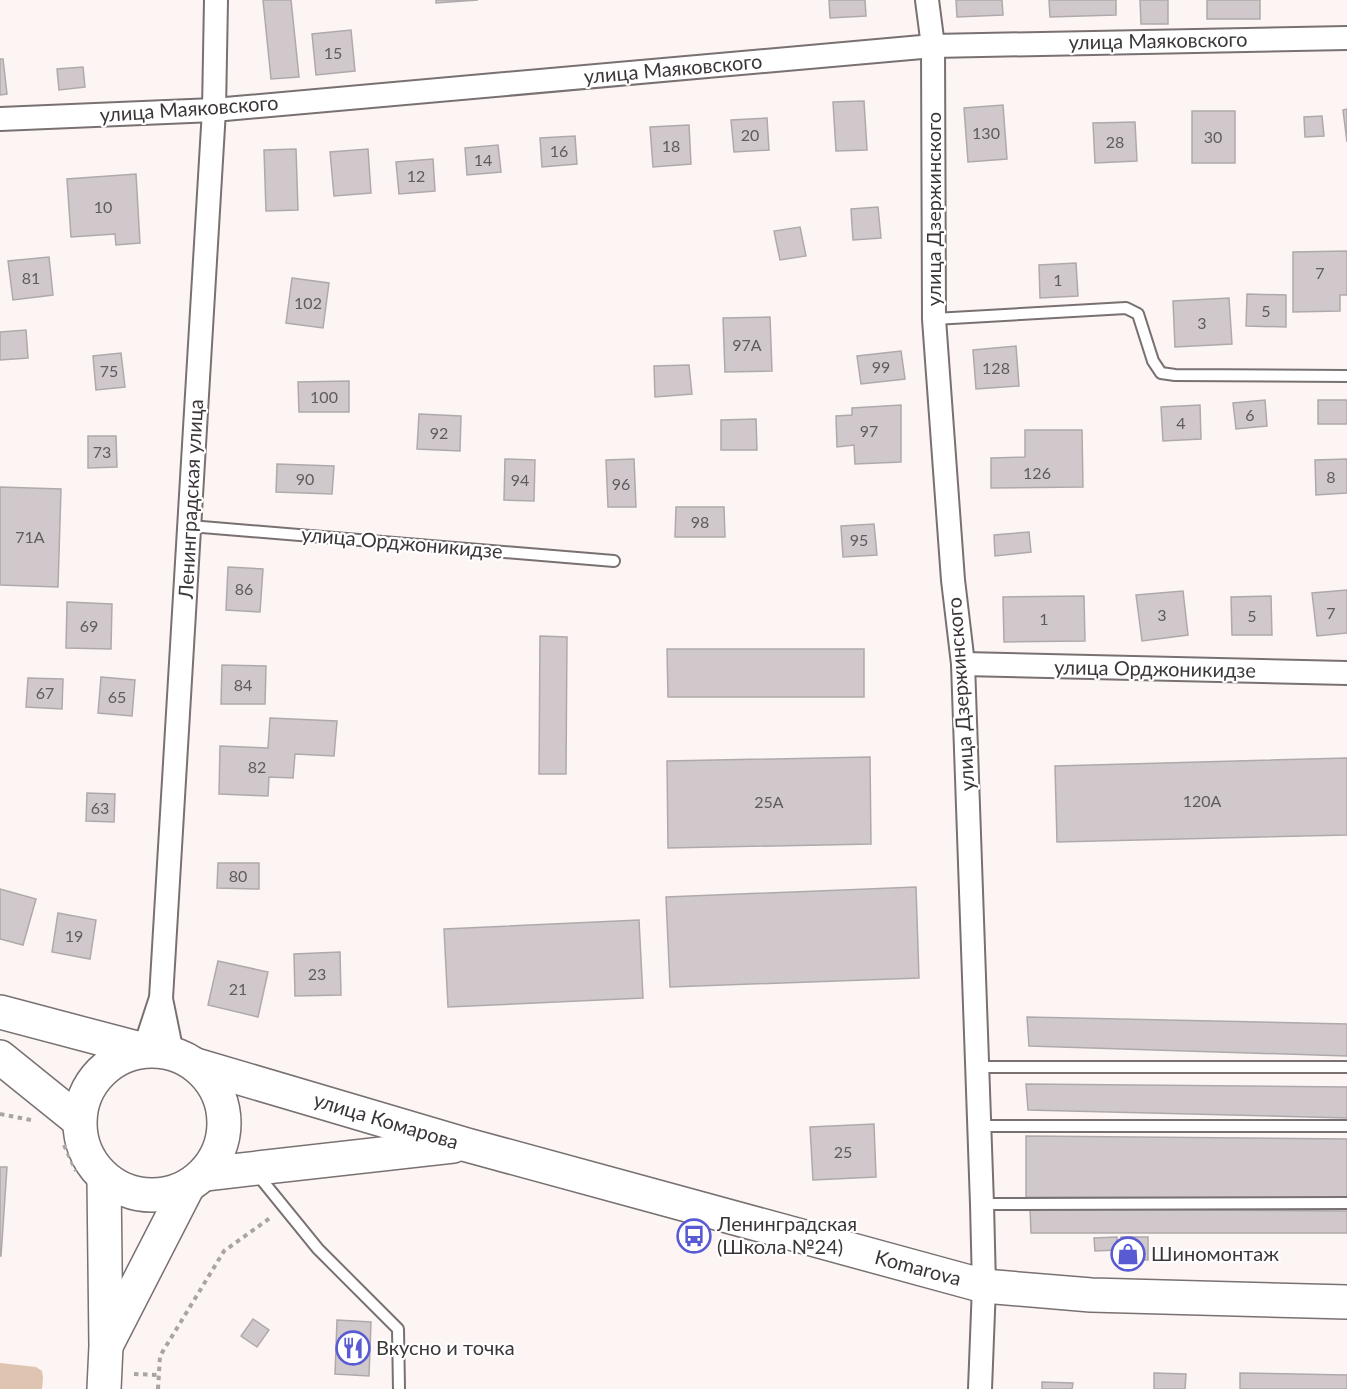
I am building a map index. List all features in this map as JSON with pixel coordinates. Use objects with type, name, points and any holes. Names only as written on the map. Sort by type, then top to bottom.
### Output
[{"type":"highway","name":"улица Комарова","points":[[0,1012],[171,1056],[467,1145]]},
{"type":"highway","points":[[69,1127],[88,1087],[111,1062],[171,1056],[216,1088],[225,1117],[221,1148],[196,1181],[106,1346]]},
{"type":"highway","points":[[0,1057],[69,1127],[85,1152],[91,1177],[106,1346],[104,1389]]},
{"type":"highway","name":"улица Комарова","points":[[196,1181],[253,1169],[467,1145]]},
{"type":"highway","name":"Komarova","points":[[467,1145],[984,1286],[1091,1295],[1347,1302]]},
{"type":"highway","points":[[91,1177],[144,1196],[166,1195],[196,1181]]},
{"type":"street","name":"Ленинградская улица","points":[[171,1056],[160,998],[214,110],[216,0]]},
{"type":"street","name":"улица Дзержинского","points":[[927,0],[933,46],[934,319],[953,580],[963,664],[984,1286],[980,1389]]},
{"type":"street","name":"улица Маяковского","points":[[0,119],[214,110],[933,46],[1347,38]]},
{"type":"street","name":"улица Орджоникидзе","points":[[963,664],[1347,674]]},
{"type":"lane","points":[[934,319],[1126,308],[1138,314],[1153,361],[1161,373],[1347,376]]},
{"type":"lane","name":"улица Орджоникидзе","points":[[190,526],[614,561]]},
{"type":"lane","points":[[978,1067],[1347,1067]]},
{"type":"lane","points":[[980,1126],[1347,1126]]},
{"type":"lane","points":[[253,1169],[318,1249],[398,1329],[399,1389]]},
{"type":"lane","points":[[982,1204],[1347,1203]]},
{"type":"path","points":[[0,1114],[32,1120]]},
{"type":"path","points":[[69,1127],[91,1177]]},
{"type":"path","points":[[158,1389],[160,1356],[224,1251],[285,1208]]},
{"type":"shaded area","points":[[0,1363],[36,1367],[42,1371],[42,1389],[0,1389]]},
{"type":"building","points":[[263,0],[291,0],[299,77],[271,79]]},
{"type":"building","points":[[436,0],[478,0],[436,3]]},
{"type":"building","points":[[829,0],[865,0],[866,16],[830,18]]},
{"type":"building","points":[[956,0],[1002,0],[1003,15],[957,17]]},
{"type":"building","points":[[1049,0],[1116,0],[1116,15],[1050,17]]},
{"type":"building","points":[[1140,0],[1168,0],[1168,24],[1141,24]]},
{"type":"building","points":[[1207,0],[1260,0],[1260,19],[1207,19]]},
{"type":"building","points":[[351,30],[355,71],[316,75],[312,34]]},
{"type":"building","points":[[0,59],[3,59],[7,94],[0,95]]},
{"type":"building","points":[[83,67],[85,87],[59,90],[57,69]]},
{"type":"building","points":[[864,101],[867,150],[836,151],[833,102]]},
{"type":"building","points":[[1003,105],[1007,159],[968,162],[964,108]]},
{"type":"building","points":[[1347,109],[1347,142],[1343,110]]},
{"type":"building","points":[[1192,111],[1235,111],[1235,163],[1192,163]]},
{"type":"building","points":[[1322,116],[1324,136],[1305,137],[1304,117]]},
{"type":"building","points":[[767,118],[769,150],[734,152],[731,120]]},
{"type":"building","points":[[1135,122],[1137,161],[1095,163],[1093,123]]},
{"type":"building","points":[[689,125],[691,164],[653,167],[650,127]]},
{"type":"building","points":[[575,136],[577,164],[542,167],[540,138]]},
{"type":"building","points":[[498,145],[501,172],[467,175],[465,148]]},
{"type":"building","points":[[296,149],[298,210],[266,211],[264,150]]},
{"type":"building","points":[[368,149],[371,193],[334,196],[330,152]]},
{"type":"building","points":[[433,159],[435,191],[399,194],[396,162]]},
{"type":"building","points":[[136,174],[140,243],[116,245],[115,234],[71,237],[67,179]]},
{"type":"building","points":[[878,207],[881,238],[853,240],[851,209]]},
{"type":"building","points":[[800,227],[806,256],[780,260],[774,231]]},
{"type":"building","points":[[1347,251],[1347,295],[1340,295],[1340,311],[1293,312],[1293,252]]},
{"type":"building","points":[[49,257],[53,295],[13,300],[8,261]]},
{"type":"building","points":[[1076,263],[1078,296],[1040,298],[1039,265]]},
{"type":"building","points":[[292,278],[329,283],[323,328],[286,323]]},
{"type":"building","points":[[1247,294],[1286,295],[1286,327],[1246,326]]},
{"type":"building","points":[[1229,298],[1232,344],[1175,347],[1173,301]]},
{"type":"building","points":[[770,317],[772,371],[725,372],[723,318]]},
{"type":"building","points":[[26,330],[28,358],[0,360],[0,332]]},
{"type":"building","points":[[1016,346],[1019,386],[976,389],[973,350]]},
{"type":"building","points":[[901,351],[905,379],[861,384],[857,356]]},
{"type":"building","points":[[121,353],[125,387],[96,390],[93,356]]},
{"type":"building","points":[[689,365],[692,394],[655,397],[654,366]]},
{"type":"building","points":[[349,381],[349,412],[299,412],[298,382]]},
{"type":"building","points":[[1265,400],[1267,426],[1236,429],[1233,403]]},
{"type":"building","points":[[1318,400],[1347,400],[1347,424],[1318,424]]},
{"type":"building","points":[[901,405],[901,462],[855,464],[854,445],[837,447],[836,416],[852,415],[852,408]]},
{"type":"building","points":[[1200,405],[1201,439],[1163,441],[1161,407]]},
{"type":"building","points":[[419,414],[461,416],[460,451],[417,449]]},
{"type":"building","points":[[756,419],[757,450],[721,450],[721,420]]},
{"type":"building","points":[[1025,430],[1082,430],[1083,487],[991,488],[991,458],[1025,457]]},
{"type":"building","points":[[88,436],[116,436],[117,467],[88,468]]},
{"type":"building","points":[[505,459],[535,460],[534,501],[504,500]]},
{"type":"building","points":[[634,459],[636,507],[608,507],[606,460]]},
{"type":"building","points":[[1347,459],[1347,493],[1316,495],[1315,460]]},
{"type":"building","points":[[277,464],[334,466],[332,494],[276,492]]},
{"type":"building","points":[[0,487],[61,489],[58,587],[0,585]]},
{"type":"building","points":[[676,507],[724,507],[725,537],[675,537]]},
{"type":"building","points":[[874,524],[877,555],[843,557],[841,526]]},
{"type":"building","points":[[1029,532],[1031,552],[995,556],[994,535]]},
{"type":"building","points":[[228,567],[263,569],[260,612],[226,610]]},
{"type":"building","points":[[1347,590],[1347,633],[1317,636],[1312,593]]},
{"type":"building","points":[[1183,591],[1188,635],[1142,641],[1136,595]]},
{"type":"building","points":[[1084,596],[1085,641],[1004,642],[1003,597]]},
{"type":"building","points":[[1271,596],[1272,635],[1232,635],[1231,597]]},
{"type":"building","points":[[67,602],[112,604],[111,649],[66,648]]},
{"type":"building","points":[[540,636],[567,637],[566,774],[539,774]]},
{"type":"building","points":[[667,649],[864,649],[864,697],[668,697]]},
{"type":"building","points":[[222,665],[266,666],[265,704],[221,704]]},
{"type":"building","points":[[101,677],[135,680],[132,716],[98,713]]},
{"type":"building","points":[[28,678],[63,679],[62,709],[26,707]]},
{"type":"building","points":[[270,718],[337,721],[334,756],[295,754],[293,778],[269,777],[268,796],[219,794],[220,746],[268,748]]},
{"type":"building","points":[[870,757],[871,844],[668,848],[667,761]]},
{"type":"building","points":[[1347,758],[1347,835],[1057,842],[1055,766]]},
{"type":"building","points":[[87,793],[115,794],[114,822],[86,821]]},
{"type":"building","points":[[218,863],[259,863],[259,889],[217,888]]},
{"type":"building","points":[[916,887],[919,978],[670,987],[666,897]]},
{"type":"building","points":[[0,889],[36,899],[23,945],[0,939]]},
{"type":"building","points":[[58,913],[96,920],[90,959],[52,952]]},
{"type":"building","points":[[639,920],[643,998],[448,1007],[444,929]]},
{"type":"building","points":[[340,952],[341,995],[295,996],[294,954]]},
{"type":"building","points":[[218,961],[268,972],[258,1017],[208,1005]]},
{"type":"building","points":[[1027,1017],[1347,1024],[1347,1056],[1029,1046]]},
{"type":"building","points":[[1026,1084],[1347,1087],[1347,1118],[1028,1110]]},
{"type":"building","points":[[874,1124],[876,1177],[813,1180],[810,1127]]},
{"type":"building","points":[[1026,1136],[1347,1139],[1347,1198],[1026,1197]]},
{"type":"building","points":[[0,1167],[7,1167],[1,1256],[0,1256]]},
{"type":"building","points":[[1030,1209],[1347,1211],[1347,1233],[1031,1233]]},
{"type":"building","points":[[1117,1237],[1117,1250],[1095,1251],[1094,1238]]},
{"type":"building","points":[[1121,1237],[1148,1237],[1148,1260],[1121,1259]]},
{"type":"building","points":[[253,1319],[269,1330],[257,1347],[241,1336]]},
{"type":"building","name":"Вкусно и точка","points":[[337,1320],[371,1322],[369,1376],[335,1374]]},
{"type":"building","points":[[1154,1373],[1186,1374],[1185,1389],[1154,1389]]},
{"type":"building","points":[[1240,1373],[1347,1375],[1347,1389],[1240,1389]]},
{"type":"building","points":[[1042,1382],[1073,1383],[1072,1389],[1042,1389]]},
{"type":"place","name":"Ленинградская (Школа №24)","points":[[694,1236]]},
{"type":"place","name":"Шиномонтаж","points":[[1128,1254]]},
{"type":"place","name":"Вкусно и точка","points":[[353,1348]]}]
